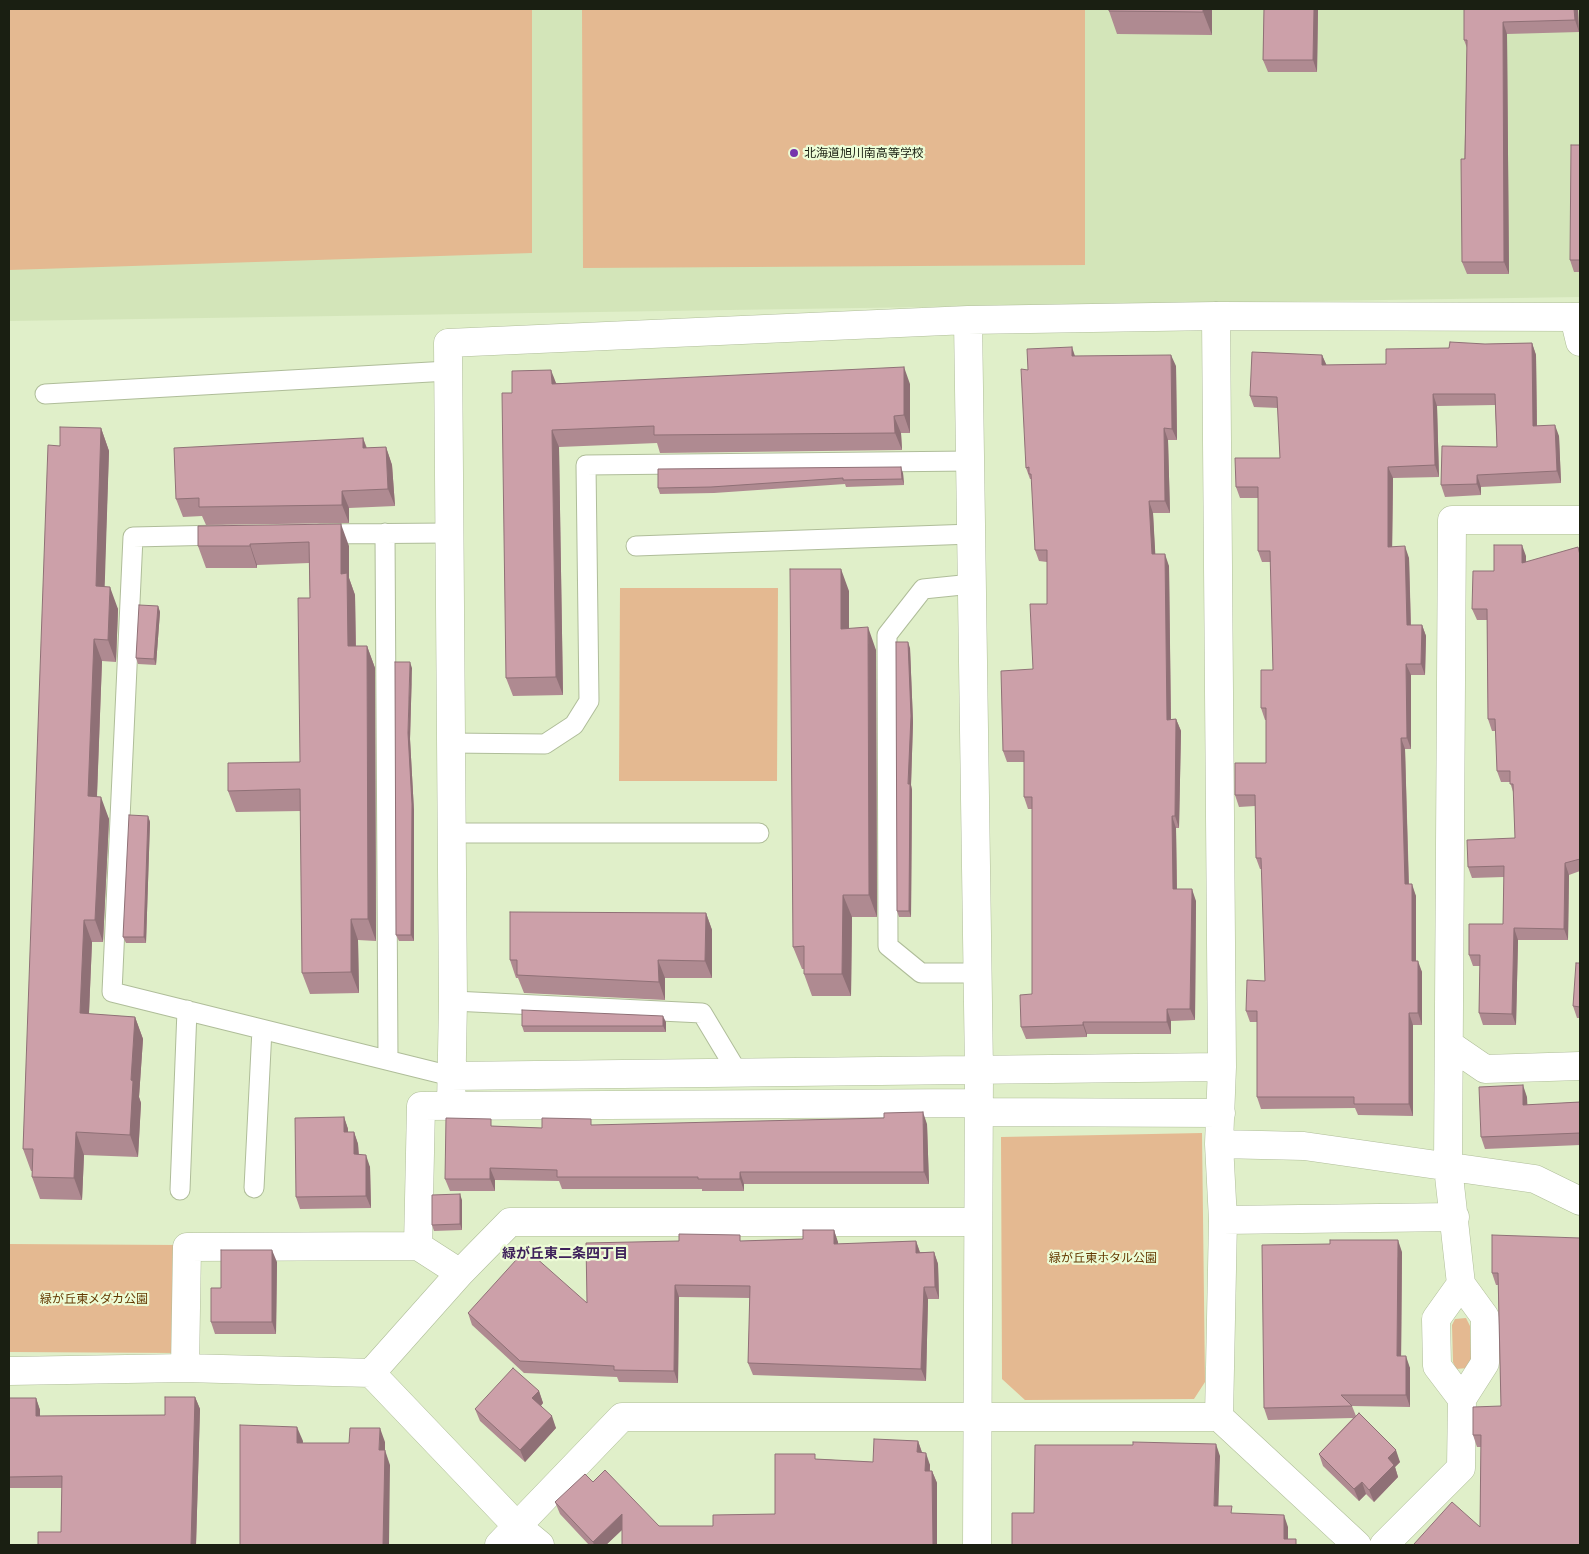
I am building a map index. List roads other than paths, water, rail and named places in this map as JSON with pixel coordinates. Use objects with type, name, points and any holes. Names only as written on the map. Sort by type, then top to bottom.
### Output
[{"type":"street","points":[[1216,316],[1222,1067],[1219,1144],[1223,1220],[1219,1418]]},
{"type":"street","points":[[451,1107],[453,1001],[448,343],[968,320],[1216,316],[1578,325]]},
{"type":"street","points":[[968,320],[979,1071],[977,1545]]},
{"type":"street","points":[[1384,1545],[1461,1468],[1462,1399],[1486,1363],[1484,1317],[1461,1284],[1448,1167],[1452,520],[1580,520]]},
{"type":"street","points":[[1450,1045],[1485,1069],[1580,1066]]},
{"type":"street","points":[[451,1076],[1222,1067]]},
{"type":"street","points":[[418,1246],[421,1106],[979,1108],[1221,1113]]},
{"type":"street","points":[[1219,1144],[1304,1146],[1535,1179],[1580,1201]]},
{"type":"street","points":[[1223,1220],[1455,1218]]},
{"type":"street","points":[[371,1373],[460,1273],[510,1222],[978,1222]]},
{"type":"street","points":[[185,1368],[187,1247],[418,1246],[460,1273]]},
{"type":"street","points":[[1461,1284],[1436,1319],[1437,1366],[1462,1399]]},
{"type":"street","points":[[9,1371],[185,1368],[371,1373],[517,1526],[540,1545]]},
{"type":"street","points":[[499,1545],[622,1417],[1219,1418],[1357,1545]]},
{"type":"lane","points":[[45,394],[448,371]]},
{"type":"lane","points":[[450,743],[545,744],[574,725],[589,701],[586,465],[971,461]]},
{"type":"lane","points":[[298,534],[448,533]]},
{"type":"lane","points":[[385,534],[388,1060]]},
{"type":"lane","points":[[636,546],[972,534]]},
{"type":"lane","points":[[240,535],[133,536],[112,992],[451,1076]]},
{"type":"lane","points":[[972,584],[923,589],[887,635],[888,946],[921,973],[978,973]]},
{"type":"lane","points":[[451,833],[760,833]]},
{"type":"lane","points":[[453,1001],[702,1013],[738,1073]]},
{"type":"lane","points":[[180,1190],[187,1010]]},
{"type":"lane","points":[[254,1188],[262,1029]]},
{"type":"place","name":"北海道旭川南高等学校","points":[[794,153]]},
{"type":"district","name":"緑が丘東二条四丁目","points":[[565,1254]]},
{"type":"park label","name":"緑が丘東ホタル公園","points":[[1103,1258]]},
{"type":"park label","name":"緑が丘東メダカ公園","points":[[94,1299]]}]
